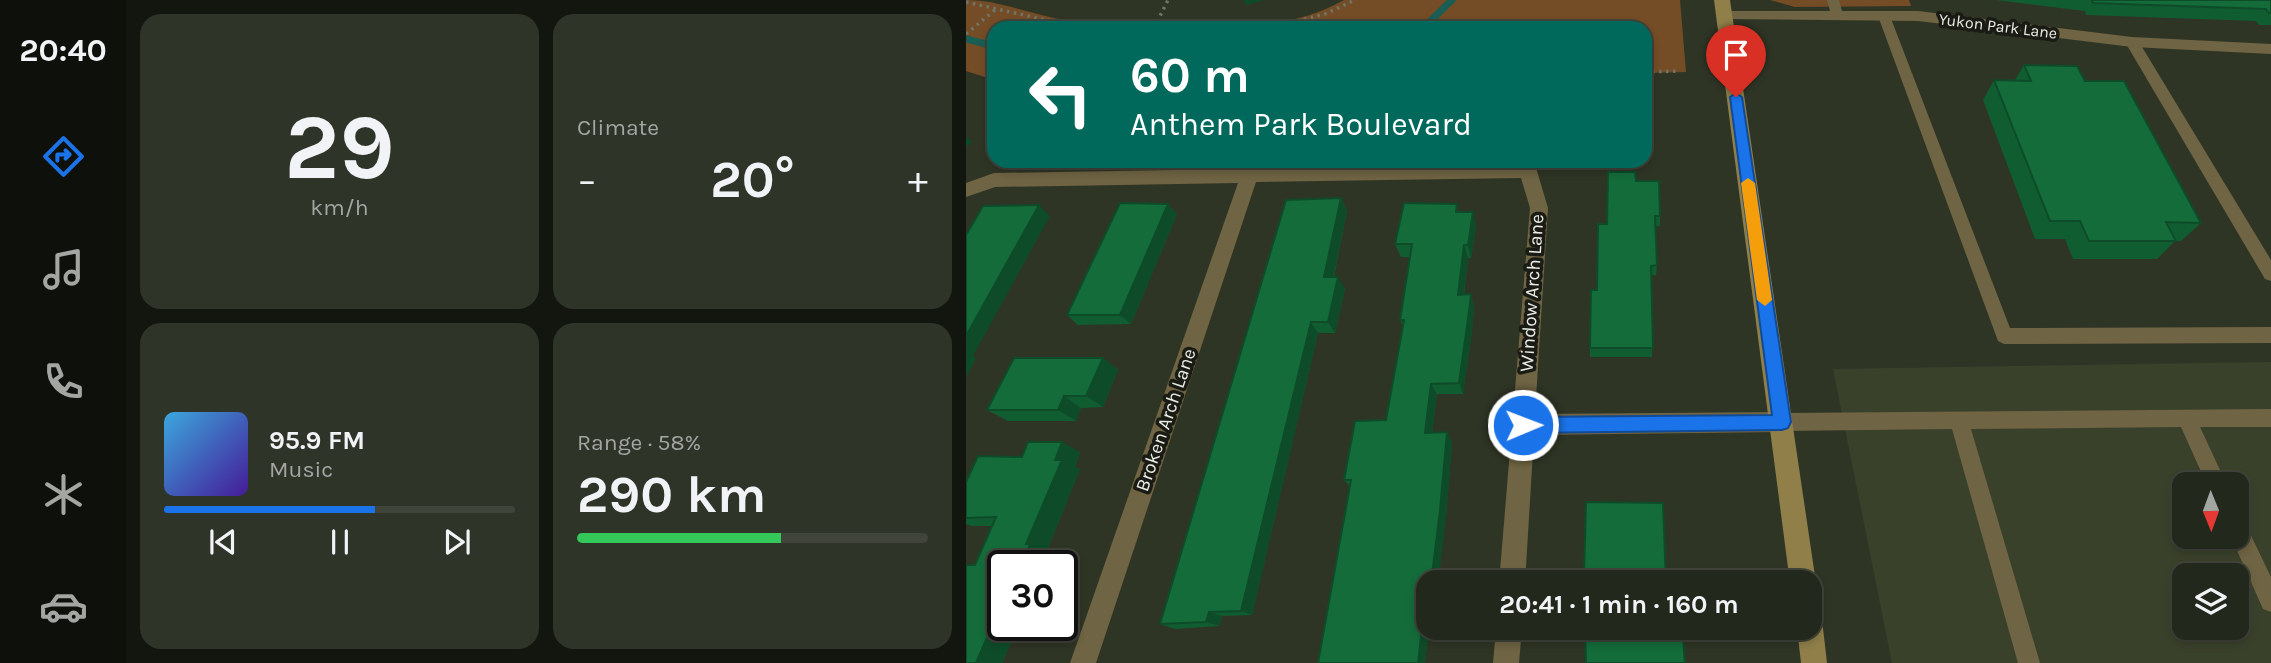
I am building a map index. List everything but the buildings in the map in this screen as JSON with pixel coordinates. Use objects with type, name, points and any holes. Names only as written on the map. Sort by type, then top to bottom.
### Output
[{"type":"main road","points":[[1723,8],[1801,570]]},
{"type":"main road","points":[[1811,640],[1814,663]]},
{"type":"street","name":"Yukon Park Lane","points":[[1723,8],[1835,8],[1884,16],[1931,18],[2132,43],[2271,49]]},
{"type":"street","name":"Window Arch Lane","points":[[1249,177],[1528,171],[1539,208],[1513,570]]},
{"type":"street","points":[[968,189],[994,180],[1249,177]]},
{"type":"street","name":"Broken Arch Lane","points":[[1083,663],[1249,177]]},
{"type":"street","points":[[1523,425],[1782,422]]},
{"type":"street","points":[[1506,663],[1508,640]]},
{"type":"lane","points":[[1884,16],[2004,336],[2271,335]]},
{"type":"lane","points":[[2132,43],[2271,274]]},
{"type":"lane","points":[[1782,422],[2271,418]]},
{"type":"lane","points":[[2187,419],[2211,472]]},
{"type":"lane","points":[[1959,420],[2029,663]]},
{"type":"lane","points":[[2247,550],[2271,601]]},
{"type":"path","points":[[1158,21],[1168,0]]},
{"type":"path","points":[[1299,21],[1341,9],[1355,0]]},
{"type":"path","points":[[966,2],[1053,21]]},
{"type":"path","points":[[966,34],[995,10]]},
{"type":"path","points":[[1652,72],[1679,71]]},
{"type":"shaded area","points":[[966,0],[991,2],[1074,21],[987,21],[987,78],[966,71]]},
{"type":"shaded area","points":[[1344,0],[1680,0],[1686,72],[1652,73],[1652,21],[1285,21],[1320,11]]},
{"type":"shaded area","points":[[1770,0],[1909,0],[1911,6],[1795,7]]},
{"type":"shaded area","points":[[2271,362],[2271,663],[1892,663],[1833,369]]},
{"type":"waterway","points":[[1430,21],[1452,0]]},
{"type":"waterway","points":[[966,39],[987,44]]},
{"type":"slow traffic","points":[[1748,183],[1765,300]]},
{"type":"route","points":[[1523,425],[1782,422],[1736,97]]}]
